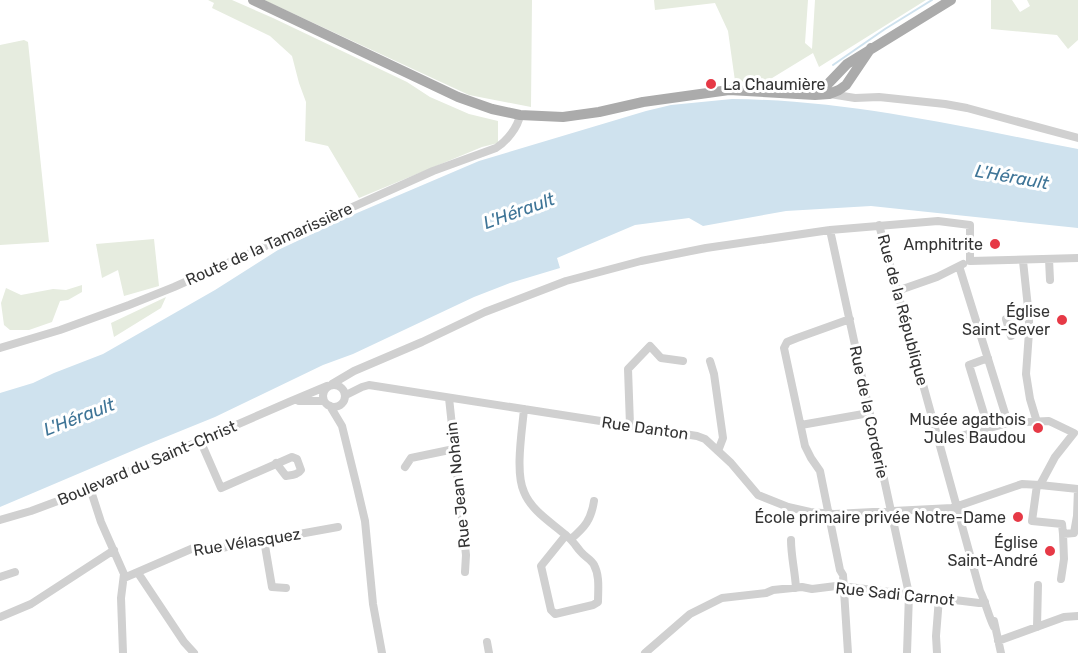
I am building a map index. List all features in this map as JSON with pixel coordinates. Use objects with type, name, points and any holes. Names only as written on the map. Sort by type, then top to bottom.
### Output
[{"type":"main road","points":[[253,0],[458,97],[492,109],[520,115],[563,117],[643,102],[729,90],[833,94],[846,85],[871,48]]},
{"type":"main road","points":[[815,95],[847,64],[951,0]]},
{"type":"street","points":[[838,72],[833,94],[855,98],[879,97],[956,106],[1078,138]]},
{"type":"street","name":"Route de la Tamarissière","points":[[0,348],[91,319],[165,290],[433,171],[496,148],[519,122],[520,115]]},
{"type":"street","name":"Boulevard du Saint-Christ","points":[[0,520],[31,511],[90,488],[330,385],[354,371],[485,312],[566,281],[641,261],[706,248],[830,230],[938,221],[970,225],[970,261]]},
{"type":"street","name":"Rue de la République","points":[[879,225],[956,508],[980,591],[993,614],[1001,653]]},
{"type":"street","name":"Rue de la Corderie","points":[[830,230],[909,594],[907,653]]},
{"type":"street","points":[[897,291],[970,261],[1078,258]]},
{"type":"street","points":[[1048,259],[1050,280]]},
{"type":"street","points":[[1023,261],[1029,316],[1026,375],[1037,422]]},
{"type":"street","points":[[958,266],[1008,423]]},
{"type":"street","points":[[1011,336],[1006,319],[1029,316]]},
{"type":"street","points":[[848,653],[844,582],[820,471],[805,446],[784,348],[787,342],[850,319]]},
{"type":"street","points":[[630,425],[628,369],[650,346],[661,358],[683,361]]},
{"type":"street","points":[[988,358],[969,365],[988,427]]},
{"type":"street","points":[[710,361],[723,438],[718,451]]},
{"type":"street","points":[[342,426],[327,404],[323,392],[330,385],[343,388],[345,399],[342,426],[365,521],[373,604],[382,653]]},
{"type":"street","name":"Rue Danton","points":[[345,399],[369,385],[697,436],[705,439],[731,463],[758,495],[788,507],[810,512],[956,508],[1022,484],[1039,485]]},
{"type":"street","name":"Rue Jean Nohain","points":[[449,398],[466,555],[465,572]]},
{"type":"street","points":[[327,404],[337,407],[345,399]]},
{"type":"street","name":"Boulevard du Saint-Christ","points":[[293,400],[327,404]]},
{"type":"street","points":[[524,409],[520,462],[520,481],[524,494],[535,509],[568,537],[594,564],[598,578],[598,602],[555,614],[551,610],[541,566],[568,537],[584,528],[592,515],[594,501]]},
{"type":"street","points":[[801,425],[869,413]]},
{"type":"street","points":[[939,442],[1008,423],[1049,421],[1074,433],[1055,457],[1039,485],[1032,521],[1062,524],[1064,559],[1061,579]]},
{"type":"street","points":[[200,440],[221,488],[276,464]]},
{"type":"street","points":[[405,467],[411,458],[454,449]]},
{"type":"street","points":[[1039,485],[1078,489],[1076,533],[1063,534]]},
{"type":"street","points":[[90,488],[101,522],[123,569],[121,597],[123,653]]},
{"type":"street","name":"Rue Vélasquez","points":[[124,578],[198,546],[216,549],[338,526]]},
{"type":"street","points":[[264,540],[272,587],[286,588]]},
{"type":"street","points":[[791,540],[791,558],[794,565],[796,588]]},
{"type":"street","points":[[0,616],[32,604],[114,550]]},
{"type":"street","points":[[0,577],[15,572]]},
{"type":"street","points":[[138,573],[184,642],[194,653]]},
{"type":"street","points":[[1037,627],[1038,585]]},
{"type":"street","name":"Rue Sadi Carnot","points":[[645,653],[690,614],[714,601],[731,596],[766,593],[773,590],[844,586],[985,602]]},
{"type":"street","points":[[937,653],[939,598]]},
{"type":"street","points":[[998,641],[1064,617],[1078,616]]},
{"type":"street","points":[[487,642],[489,653]]},
{"type":"shaded area","points":[[208,0],[232,0],[407,82],[430,97],[469,114],[498,121],[498,143],[482,147],[359,198],[328,146],[305,141],[306,102],[292,56],[270,36],[212,8],[214,3]]},
{"type":"shaded area","points":[[264,0],[532,0],[531,107],[469,95]]},
{"type":"shaded area","points":[[654,0],[808,0],[805,43],[812,49],[815,0],[926,0],[819,67],[813,53],[764,83],[735,81],[728,31],[715,3],[655,10]]},
{"type":"shaded area","points":[[991,0],[1012,0],[1020,12],[1030,6],[1027,0],[1078,0],[1078,40],[1068,49],[1057,35],[991,29]]},
{"type":"shaded area","points":[[24,40],[28,42],[49,242],[0,245],[0,45]]},
{"type":"shaded area","points":[[154,239],[159,286],[124,296],[118,270],[102,278],[96,244]]},
{"type":"shaded area","points":[[82,285],[82,292],[68,300],[60,301],[52,322],[29,330],[10,330],[4,325],[1,303],[6,288],[21,295],[53,289],[66,290]]},
{"type":"shaded area","points":[[166,297],[161,308],[114,337],[111,323]]},
{"type":"water","name":"L'Hérault","points":[[732,99],[863,109],[1078,149],[1078,228],[871,206],[786,211],[703,226],[689,218],[635,225],[557,258],[560,268],[474,297],[215,417],[0,507],[0,393],[33,383],[103,354],[215,290],[278,250],[357,213],[479,161],[646,111],[671,105]]},
{"type":"waterway","points":[[833,65],[932,0]]},
{"type":"place","name":"La Chaumière","points":[[711,84]]},
{"type":"place","name":"Amphitrite","points":[[995,244]]},
{"type":"place","name":"Église Saint-Sever","points":[[1062,320]]},
{"type":"place","name":"Musée agathois Jules Baudou","points":[[1038,428]]},
{"type":"place","name":"École primaire privée Notre-Dame","points":[[1018,517]]},
{"type":"place","name":"Église Saint-André","points":[[1050,551]]}]
